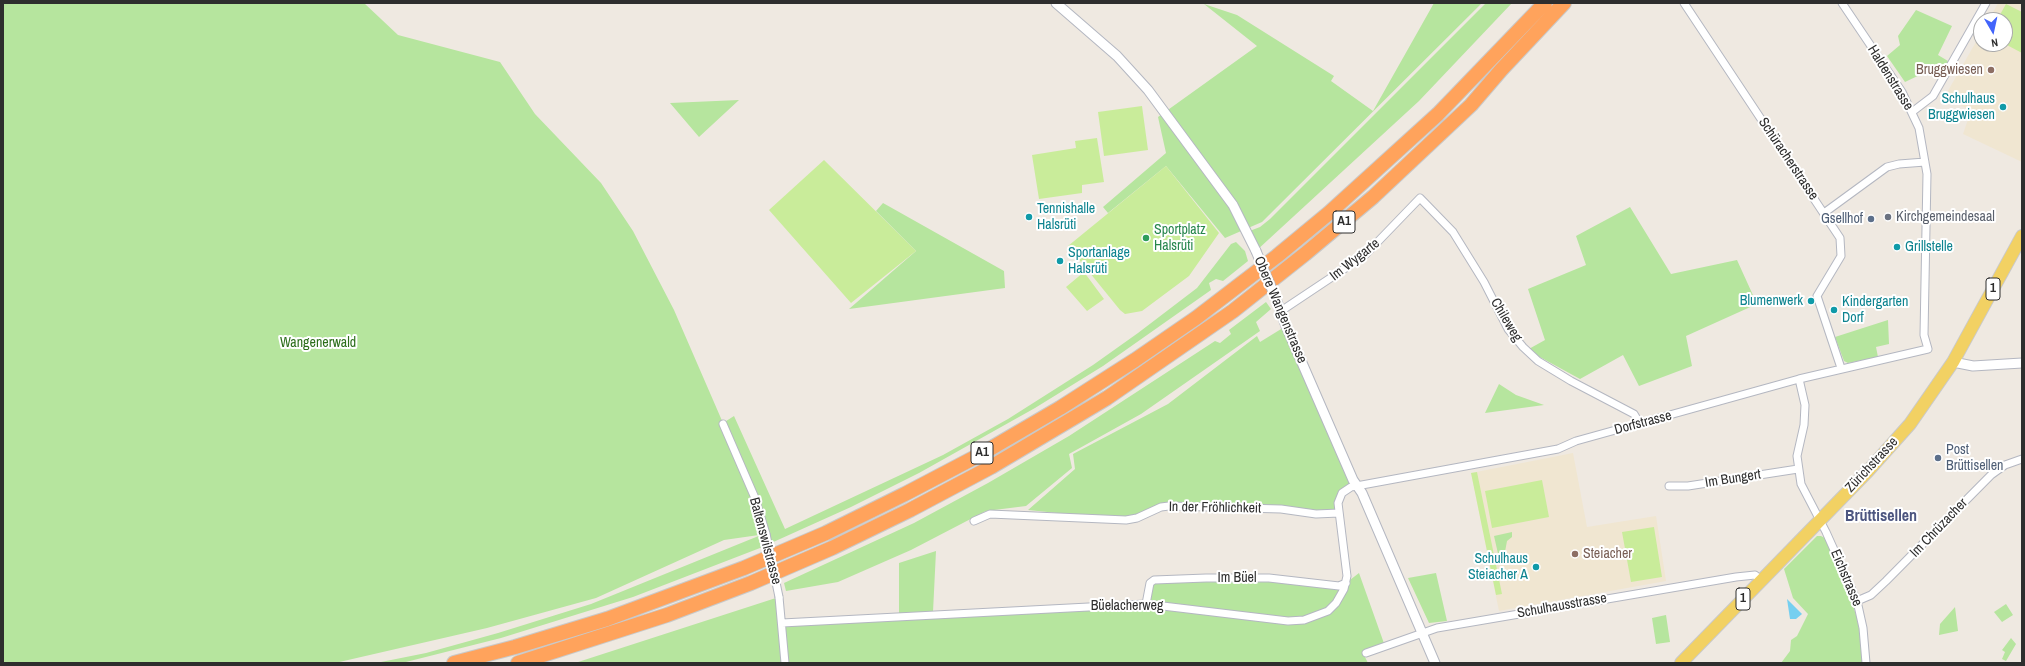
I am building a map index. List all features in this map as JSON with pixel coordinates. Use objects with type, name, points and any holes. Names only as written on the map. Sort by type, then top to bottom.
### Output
[{"type":"highway","name":"A1","points":[[454,663],[515,647],[607,619],[751,565],[826,533],[905,494],[983,453],[1060,408],[1135,360],[1196,318],[1277,256],[1329,213],[1438,114],[1545,3]]},
{"type":"highway","name":"A1","points":[[518,663],[565,649],[709,599],[832,548],[946,492],[1056,430],[1168,357],[1282,273],[1373,197],[1471,105],[1501,70],[1564,3]]},
{"type":"highway","points":[[1471,105],[1506,74],[1575,3]]},
{"type":"highway","name":"A1","points":[[541,663],[565,649]]},
{"type":"main road","name":"Zürichstrasse","points":[[1681,663],[1902,433],[1923,408],[1953,362],[2022,236]]},
{"type":"street","name":"Obere Wangenstrasse","points":[[1056,3],[1117,56],[1148,90],[1234,206],[1256,251],[1350,474],[1357,486],[1435,663]]},
{"type":"street","name":"Schüracherstrasse","points":[[1684,3],[1840,238],[1842,252],[1817,296],[1842,368]]},
{"type":"street","name":"Haldenstrasse","points":[[1842,3],[1902,92],[1919,128],[1927,182],[1924,335],[1928,350]]},
{"type":"street","points":[[1912,112],[1933,96],[1986,3]]},
{"type":"street","points":[[1824,213],[1887,167],[1900,164],[1925,162]]},
{"type":"street","name":"Im Wygarte","points":[[1281,311],[1365,255],[1420,198]]},
{"type":"street","name":"Chileweg","points":[[1420,198],[1453,232],[1484,282],[1508,329],[1522,347],[1542,364],[1634,414],[1640,424]]},
{"type":"street","name":"Dorfstrasse","points":[[1357,486],[1558,449],[1576,441],[1799,379],[1842,368],[1928,350]]},
{"type":"street","points":[[1953,362],[1973,366],[2022,362]]},
{"type":"street","name":"Eichstrasse","points":[[1799,379],[1805,405],[1804,425],[1797,456],[1798,469],[1803,490],[1819,520],[1857,601],[1863,628],[1866,663]]},
{"type":"street","name":"Baltenswilstrasse","points":[[724,424],[755,498],[766,534],[779,597],[785,663]]},
{"type":"street","name":"Im Chrüzacher","points":[[1857,601],[1871,595],[1886,581],[1991,475],[2004,465],[2022,459]]},
{"type":"street","name":"Im Bungert","points":[[1669,486],[1688,486],[1798,469]]},
{"type":"street","name":"Büelacherweg","points":[[782,623],[1146,604],[1288,621],[1304,620],[1328,611],[1336,603],[1346,583],[1347,576],[1338,503],[1342,494],[1349,487],[1357,486]]},
{"type":"street","name":"In der Fröhlichkeit","points":[[974,521],[990,514],[1126,520],[1137,518],[1169,506],[1281,509],[1316,514],[1339,513]]},
{"type":"street","name":"Schulhausstrasse","points":[[1366,653],[1422,632],[1532,611],[1736,577],[1755,575],[1760,580]]},
{"type":"street","name":"Im Büel","points":[[1146,604],[1150,583],[1154,580],[1264,578],[1339,586],[1346,583]]},
{"type":"shaded area","name":"Bruggwiesen","points":[[1998,3],[2022,3],[2022,162],[1963,134],[1971,111],[1945,96],[1973,47],[1973,52],[2013,52],[2013,12],[1993,12]]},
{"type":"shaded area","name":"Steiacher","points":[[1573,453],[1587,527],[1656,516],[1666,581],[1499,611],[1471,473]]},
{"type":"green space","name":"Wangenerwald","points":[[3,3],[364,3],[398,35],[500,62],[535,114],[601,183],[633,231],[674,310],[723,423],[734,416],[785,529],[943,455],[1008,419],[1093,365],[1197,288],[1231,244],[1236,242],[1245,251],[1248,261],[1223,281],[1216,279],[1209,283],[1211,290],[1103,366],[1035,408],[919,473],[851,507],[760,548],[633,597],[501,638],[402,663],[376,663],[426,653],[498,633],[591,604],[761,535],[769,535],[766,534],[724,540],[596,598],[487,628],[335,663],[3,663]]},
{"type":"green space","points":[[1434,3],[1482,3],[1262,222],[1225,238],[1166,166],[1108,213],[1103,207],[1166,153],[1158,117],[1257,46],[1204,4],[1237,15],[1334,76],[1331,81],[1373,111]]},
{"type":"green space","points":[[1486,3],[1512,3],[1419,101],[1256,251],[1247,232],[1260,227],[1270,219]]},
{"type":"green space","points":[[2006,4],[2022,12],[2022,53],[2013,48],[2013,12],[2002,12]]},
{"type":"green space","points":[[1916,10],[1952,26],[1938,55],[1948,61],[1940,75],[1928,71],[1905,82],[1887,56],[1900,45],[1898,36]]},
{"type":"green space","points":[[739,100],[699,137],[670,103]]},
{"type":"green space","points":[[1142,106],[1148,150],[1104,156],[1098,112]]},
{"type":"green space","points":[[1097,138],[1104,182],[1082,185],[1082,193],[1039,199],[1032,155],[1076,148],[1075,141]]},
{"type":"green space","points":[[824,160],[916,251],[851,303],[769,210]]},
{"type":"green space","name":"Sportplatz Halsrüti","points":[[1166,166],[1219,233],[1189,276],[1142,311],[1125,314],[1120,310],[1068,246]]},
{"type":"green space","points":[[883,203],[1004,271],[1005,288],[849,309],[916,251],[876,211]]},
{"type":"green space","points":[[1630,207],[1671,274],[1737,260],[1757,304],[1686,336],[1692,366],[1639,386],[1623,355],[1580,379],[1527,350],[1545,340],[1528,289],[1586,265],[1576,236]]},
{"type":"green space","points":[[1084,272],[1104,299],[1087,311],[1066,287]]},
{"type":"green space","points":[[1266,302],[1271,309],[1256,322],[1260,331],[1141,414],[1069,454],[1072,468],[1026,506],[986,511],[911,550],[838,582],[786,591],[784,583],[914,523],[988,483],[1069,436],[1215,341],[1220,343],[1231,334],[1229,330]]},
{"type":"green space","points":[[1888,320],[1889,344],[1876,347],[1878,357],[1848,363],[1844,361],[1835,337]]},
{"type":"green space","points":[[1286,326],[1357,486],[1342,493],[1339,513],[1169,506],[1126,520],[1028,510],[1075,469],[1073,454],[1168,404],[1257,336],[1260,342]]},
{"type":"green space","points":[[1499,384],[1516,395],[1544,405],[1485,413]]},
{"type":"green space","points":[[1477,472],[1502,594],[1496,595],[1471,473]]},
{"type":"green space","points":[[1542,480],[1549,517],[1492,528],[1485,491]]},
{"type":"green space","points":[[1654,527],[1662,577],[1631,582],[1622,532]]},
{"type":"green space","points":[[1512,532],[1512,537],[1507,541],[1504,557],[1499,558],[1494,536]]},
{"type":"green space","points":[[1817,536],[1825,538],[1848,590],[1857,618],[1862,645],[1862,663],[1781,663],[1790,651],[1791,640],[1797,636],[1808,614],[1793,598],[1784,569]]},
{"type":"green space","points":[[936,551],[933,612],[899,614],[899,563]]},
{"type":"green space","points":[[1359,573],[1386,649],[1365,657],[1368,663],[575,663],[779,597],[782,623],[1146,604],[1150,583],[1206,578],[1346,583]]},
{"type":"green space","points":[[1436,573],[1447,621],[1429,623],[1408,578]]},
{"type":"green space","points":[[2006,604],[2013,615],[2002,622],[1994,612]]},
{"type":"green space","points":[[1955,607],[1958,631],[1939,635],[1940,624]]},
{"type":"green space","points":[[1666,615],[1670,642],[1656,644],[1652,618]]},
{"type":"green space","points":[[2011,638],[2016,644],[2006,661],[2002,659],[2005,652],[2002,650]]},
{"type":"water","points":[[1787,599],[1802,614],[1796,619],[1790,619]]},
{"type":"place","name":"Bruggwiesen","points":[[1991,70]]},
{"type":"place","name":"Schulhaus Bruggwiesen","points":[[2003,107]]},
{"type":"place","name":"Tennishalle Halsrüti","points":[[1029,217]]},
{"type":"place","name":"Kirchgemeindesaal","points":[[1888,217]]},
{"type":"place","name":"Gsellhof","points":[[1871,219]]},
{"type":"place","name":"Sportplatz Halsrüti","points":[[1146,238]]},
{"type":"place","name":"Grillstelle","points":[[1897,247]]},
{"type":"place","name":"Sportanlage Halsrüti","points":[[1060,261]]},
{"type":"place","name":"Blumenwerk","points":[[1811,301]]},
{"type":"place","name":"Kindergarten Dorf","points":[[1834,310]]},
{"type":"place","name":"Post Brüttisellen","points":[[1938,458]]},
{"type":"place","name":"Steiacher","points":[[1575,554]]},
{"type":"place","name":"Schulhaus Steiacher A","points":[[1536,567]]},
{"type":"district","name":"Brüttisellen","points":[[1881,517]]}]
